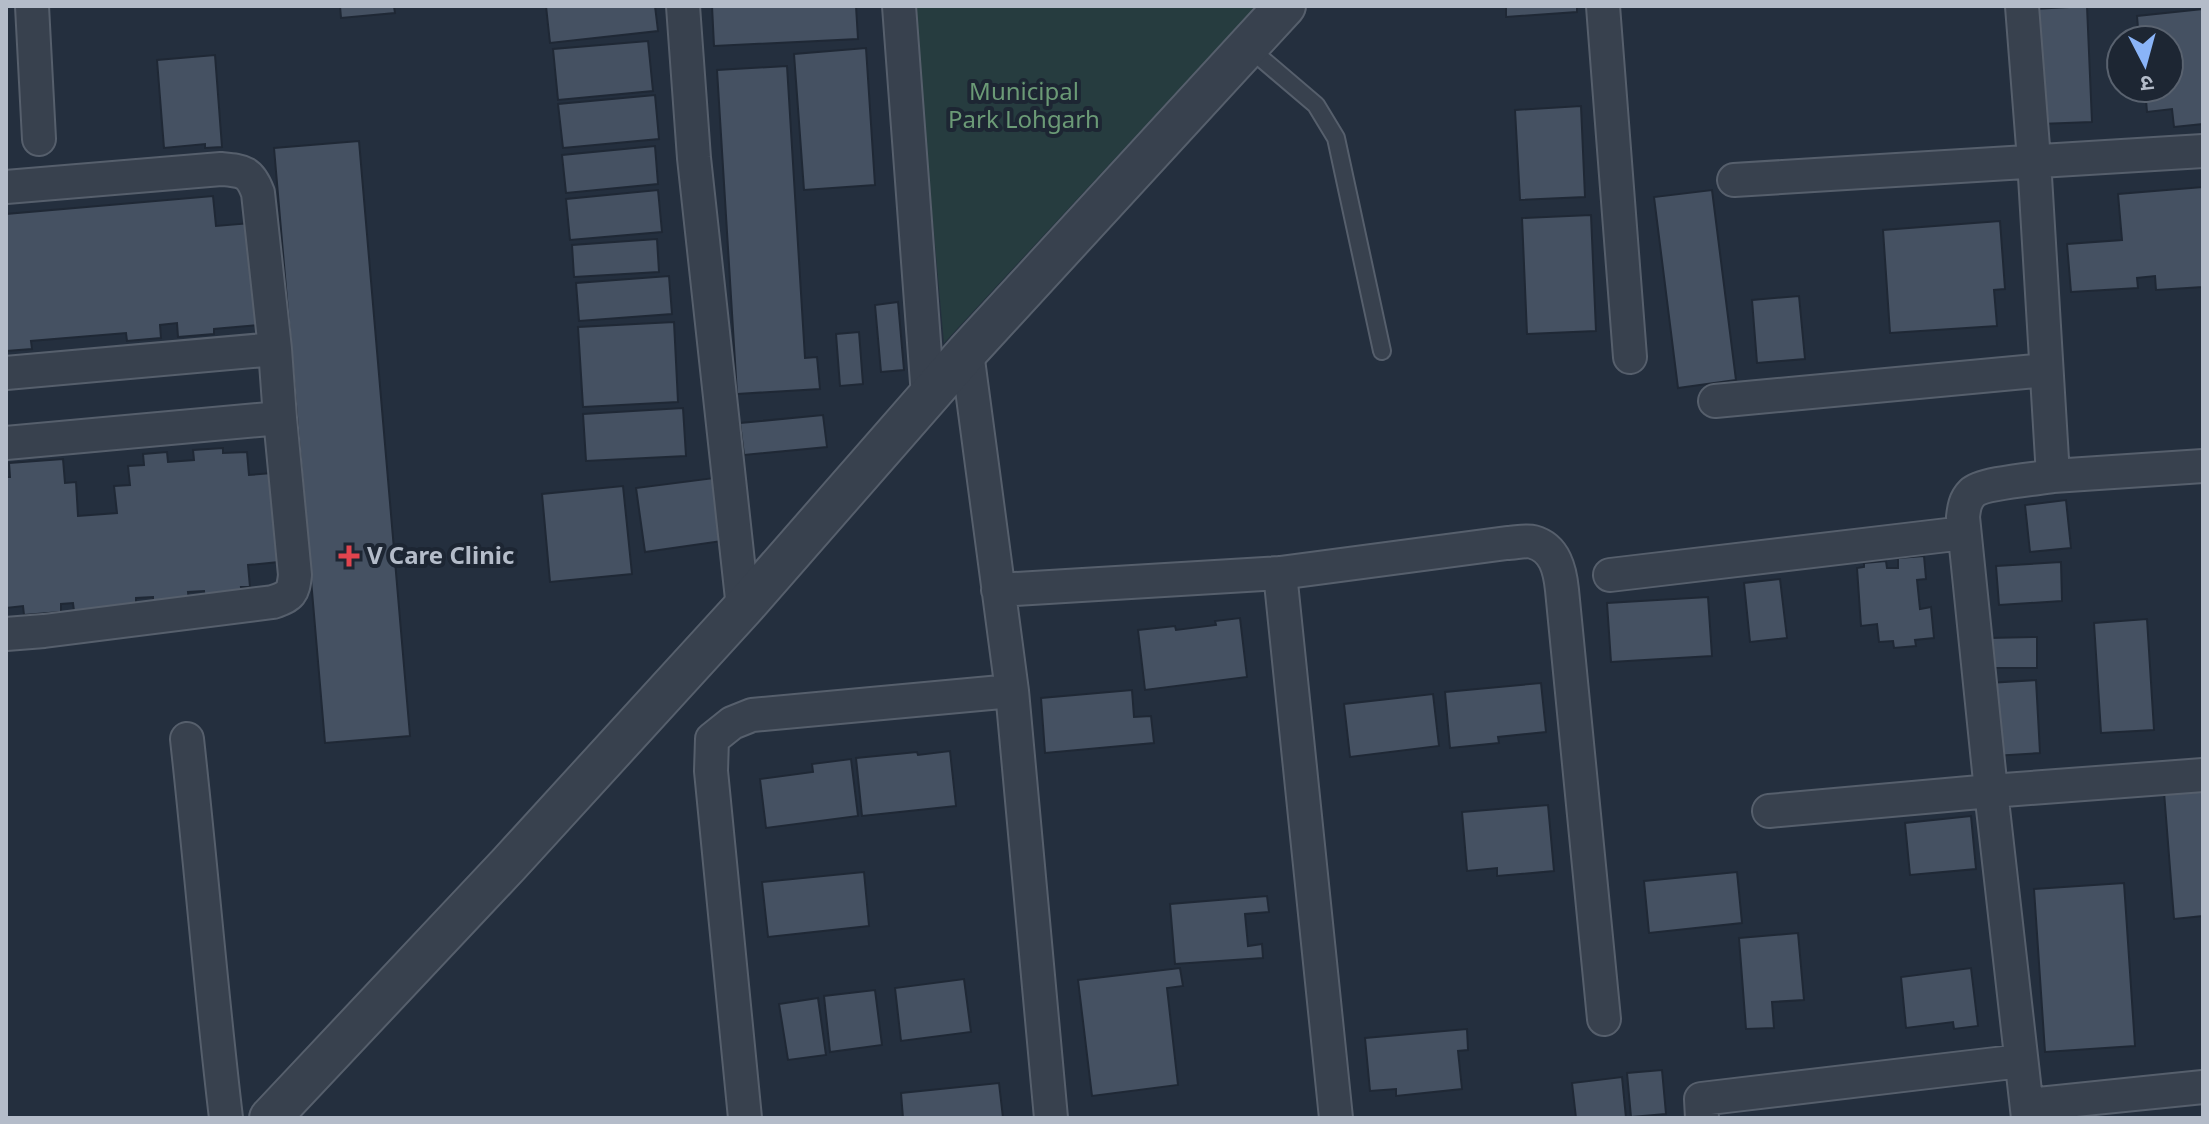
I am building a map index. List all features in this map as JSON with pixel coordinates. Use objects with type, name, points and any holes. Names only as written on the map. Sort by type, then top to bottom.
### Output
[{"type":"street","points":[[32,6],[39,139]]},
{"type":"street","points":[[683,6],[699,205],[743,608]]},
{"type":"street","points":[[899,6],[928,396]]},
{"type":"street","points":[[270,1118],[509,864],[743,608],[967,352],[1285,6]]},
{"type":"street","points":[[1603,6],[1630,357]]},
{"type":"street","points":[[2022,6],[2053,476]]},
{"type":"street","points":[[1734,180],[2203,151]]},
{"type":"street","points":[[6,187],[221,169],[242,171],[253,180],[258,193],[275,349],[295,575],[288,597],[273,602],[6,634]]},
{"type":"street","points":[[6,373],[275,349]]},
{"type":"street","points":[[967,352],[1012,691],[1051,1118]]},
{"type":"street","points":[[1715,401],[2046,370]]},
{"type":"street","points":[[6,443],[280,418]]},
{"type":"street","points":[[2203,466],[2053,476],[1989,486],[1974,491],[1965,503],[1963,517],[2028,1111],[2203,1087]]},
{"type":"street","points":[[1610,575],[1964,533]]},
{"type":"street","points":[[998,590],[1280,573],[1507,543],[1533,542],[1549,551],[1559,567],[1562,590],[1604,1019]]},
{"type":"street","points":[[1280,573],[1336,1118]]},
{"type":"street","points":[[745,1118],[711,771],[712,739],[732,723],[752,715],[1012,691]]},
{"type":"street","points":[[187,739],[226,1118]]},
{"type":"street","points":[[1769,811],[2203,775]]},
{"type":"street","points":[[1702,1118],[1701,1099],[2021,1061]]},
{"type":"lane","points":[[1247,47],[1316,105],[1336,138],[1382,351]]},
{"type":"green space","name":"Municipal Park Lohgarh","points":[[913,6],[1256,6],[944,343]]},
{"type":"building","points":[[340,6],[394,6],[395,13],[341,18]]},
{"type":"building","points":[[546,6],[655,6],[658,31],[550,43]]},
{"type":"building","points":[[712,6],[856,6],[858,39],[714,46]]},
{"type":"building","points":[[1506,6],[1577,6],[1577,12],[1506,17]]},
{"type":"building","points":[[2087,6],[2092,122],[2039,124],[2033,9]]},
{"type":"building","points":[[2203,9],[2203,124],[2174,127],[2172,109],[2147,112],[2146,104],[2185,104],[2185,24],[2138,24],[2137,16]]},
{"type":"building","points":[[648,41],[653,91],[558,100],[553,49]]},
{"type":"building","points":[[866,48],[875,185],[804,190],[794,54]]},
{"type":"building","points":[[215,55],[222,147],[205,148],[205,144],[164,148],[157,60]]},
{"type":"building","points":[[787,66],[805,358],[817,357],[820,389],[737,394],[717,70]]},
{"type":"building","points":[[655,95],[659,139],[563,148],[558,104]]},
{"type":"building","points":[[1581,106],[1585,197],[1520,200],[1515,110]]},
{"type":"building","points":[[359,141],[410,736],[325,743],[274,148]]},
{"type":"building","points":[[655,146],[658,184],[566,193],[562,155]]},
{"type":"building","points":[[2203,187],[2203,287],[2156,290],[2155,276],[2137,278],[2138,288],[2071,292],[2067,244],[2122,240],[2118,194]]},
{"type":"building","points":[[658,190],[662,232],[570,240],[566,199]]},
{"type":"building","points":[[1712,190],[1736,380],[1678,388],[1654,197]]},
{"type":"building","points":[[213,196],[216,226],[251,223],[259,325],[214,329],[214,334],[178,337],[177,323],[160,325],[161,338],[127,341],[126,333],[31,341],[32,349],[6,351],[6,214]]},
{"type":"building","points":[[1591,215],[1596,331],[1527,334],[1522,218]]},
{"type":"building","points":[[2000,221],[2005,289],[1994,290],[1997,326],[1890,333],[1883,230]]},
{"type":"building","points":[[657,239],[659,272],[574,277],[572,245]]},
{"type":"building","points":[[669,276],[672,314],[579,321],[576,283]]},
{"type":"building","points":[[1799,296],[1805,359],[1757,363],[1752,300]]},
{"type":"building","points":[[898,302],[904,370],[881,372],[875,305]]},
{"type":"building","points":[[674,322],[678,402],[583,407],[578,327]]},
{"type":"building","points":[[859,332],[863,384],[840,386],[836,334]]},
{"type":"building","points":[[683,408],[686,456],[586,461],[583,414]]},
{"type":"building","points":[[823,415],[827,447],[744,455],[740,423]]},
{"type":"building","points":[[223,448],[223,453],[247,452],[249,475],[272,473],[279,562],[248,565],[250,587],[241,587],[243,598],[205,601],[204,591],[188,592],[189,602],[153,605],[153,597],[136,598],[136,607],[74,611],[73,603],[61,604],[61,612],[24,615],[23,606],[6,608],[6,477],[10,477],[9,463],[63,459],[65,483],[76,482],[78,516],[117,513],[114,486],[130,485],[128,466],[144,465],[143,454],[167,452],[168,462],[194,460],[193,450]]},
{"type":"building","points":[[714,478],[722,541],[645,552],[636,488]]},
{"type":"building","points":[[623,486],[632,574],[550,582],[542,494]]},
{"type":"building","points":[[2066,500],[2071,548],[2030,552],[2025,505]]},
{"type":"building","points":[[1924,556],[1926,579],[1917,580],[1920,609],[1931,607],[1934,638],[1915,640],[1916,646],[1894,648],[1893,641],[1879,642],[1877,624],[1861,626],[1857,568],[1864,567],[1864,563],[1886,561],[1887,568],[1898,568],[1898,558]]},
{"type":"building","points":[[2061,562],[2062,601],[1999,605],[1996,566]]},
{"type":"building","points":[[1780,579],[1787,638],[1750,642],[1744,583]]},
{"type":"building","points":[[1708,597],[1712,656],[1611,662],[1607,603]]},
{"type":"building","points":[[1240,618],[1247,677],[1145,690],[1138,630],[1175,626],[1176,630],[1216,625],[1215,621]]},
{"type":"building","points":[[2147,619],[2154,730],[2101,733],[2094,623]]},
{"type":"building","points":[[2037,637],[2037,668],[1988,668],[1988,638]]},
{"type":"building","points":[[2036,680],[2040,753],[1993,756],[1988,683]]},
{"type":"building","points":[[1541,683],[1546,732],[1498,737],[1499,743],[1450,748],[1445,692]]},
{"type":"building","points":[[1132,690],[1134,717],[1151,716],[1154,743],[1045,753],[1041,698]]},
{"type":"building","points":[[1433,694],[1439,746],[1350,757],[1344,704]]},
{"type":"building","points":[[950,751],[956,806],[862,816],[856,758]]},
{"type":"building","points":[[851,759],[858,816],[766,828],[760,779],[813,772],[812,764]]},
{"type":"building","points":[[2203,788],[2203,916],[2174,919],[2164,792]]},
{"type":"building","points":[[1548,805],[1554,871],[1497,876],[1497,868],[1467,871],[1462,812]]},
{"type":"building","points":[[1971,816],[1976,869],[1910,875],[1905,823]]},
{"type":"building","points":[[864,872],[869,926],[768,937],[762,882]]},
{"type":"building","points":[[1737,872],[1742,923],[1649,933],[1644,881]]},
{"type":"building","points":[[2124,883],[2135,1046],[2045,1052],[2034,889]]},
{"type":"building","points":[[1267,896],[1269,912],[1245,914],[1248,946],[1262,944],[1263,958],[1175,964],[1170,904]]},
{"type":"building","points":[[1798,933],[1804,1000],[1772,1002],[1774,1028],[1746,1029],[1739,938]]},
{"type":"building","points":[[1180,968],[1183,986],[1167,988],[1178,1085],[1092,1096],[1078,980]]},
{"type":"building","points":[[1971,968],[1978,1026],[1954,1029],[1953,1022],[1906,1028],[1901,977]]},
{"type":"building","points":[[964,979],[971,1032],[901,1041],[895,988]]},
{"type":"building","points":[[875,990],[882,1045],[830,1052],[824,996]]},
{"type":"building","points":[[818,998],[826,1055],[788,1060],[779,1004]]},
{"type":"building","points":[[1467,1029],[1468,1050],[1458,1051],[1462,1089],[1396,1096],[1396,1089],[1370,1091],[1365,1038]]},
{"type":"building","points":[[1662,1070],[1666,1114],[1631,1117],[1627,1073]]},
{"type":"building","points":[[1622,1077],[1626,1118],[1576,1118],[1572,1083]]},
{"type":"building","points":[[999,1083],[1003,1118],[903,1118],[901,1093]]},
{"type":"place","name":"V Care Clinic","points":[[349,556]]}]
